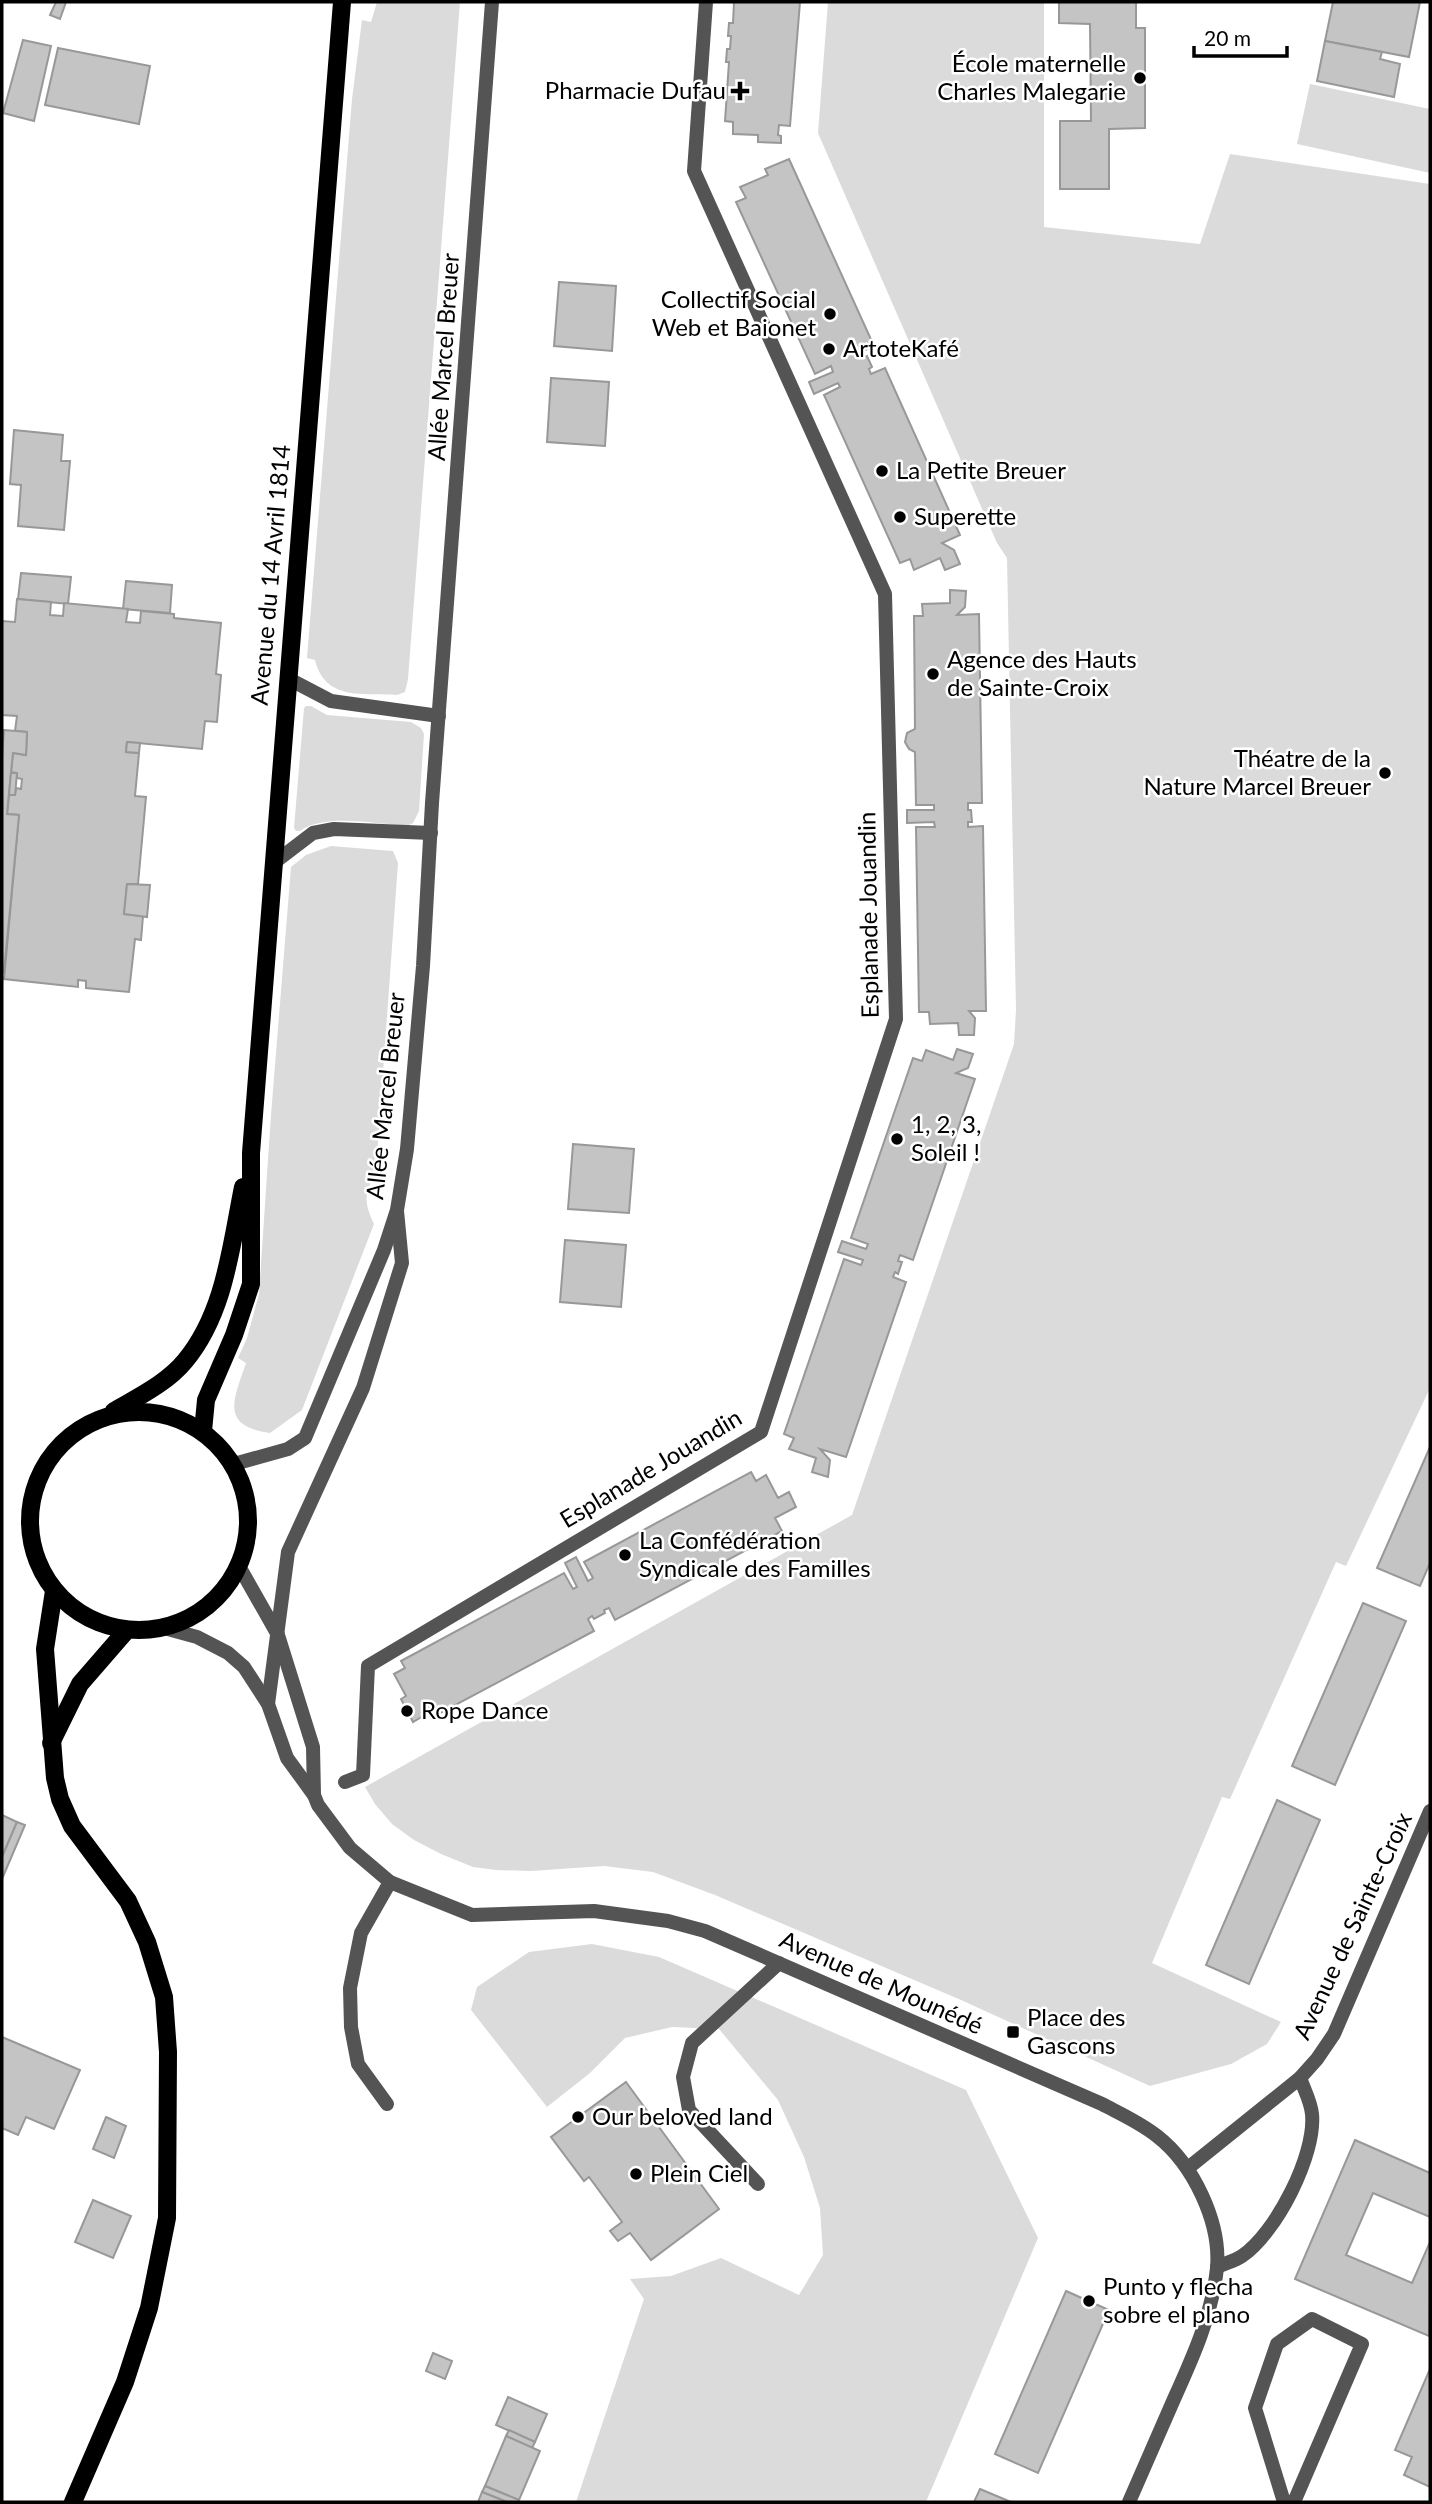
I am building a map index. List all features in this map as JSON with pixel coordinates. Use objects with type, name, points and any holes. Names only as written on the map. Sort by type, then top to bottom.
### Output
[{"type":"main road","name":"Avenue du 14 Avril 1814","points":[[203,1431],[206,1400],[234,1335],[251,1284],[251,1153],[342,2]]},
{"type":"main road","name":"Avenue du 14 Avril 1814","points":[[105,1416],[151,1390],[184,1362],[209,1325],[223,1282],[251,1153]]},
{"type":"main road","points":[[138,1410],[172,1415],[203,1431],[220,1446],[234,1464],[245,1492],[249,1521],[240,1568],[215,1601],[191,1618],[164,1628],[126,1631],[80,1614],[54,1591],[38,1565],[30,1540],[31,1506],[39,1476],[55,1450],[77,1430],[105,1416],[138,1410]]},
{"type":"main road","points":[[54,1591],[45,1650],[55,1779],[60,1799],[72,1826],[128,1902],[147,1942],[164,1997],[168,2052],[167,2218],[149,2308],[125,2382],[73,2502]]},
{"type":"main road","points":[[51,1743],[80,1684],[126,1631]]},
{"type":"street","name":"Allée Marcel Breuer","points":[[234,1464],[288,1449],[305,1438],[384,1250],[397,1210],[407,1149],[416,1046],[492,2]]},
{"type":"street","name":"Esplanade Jouandin","points":[[345,1782],[362,1775],[368,1666],[761,1432],[897,1019],[886,594],[694,171],[706,2]]},
{"type":"street","points":[[287,678],[331,701],[439,716]]},
{"type":"street","points":[[275,862],[313,833],[334,829],[431,833]]},
{"type":"street","points":[[268,1704],[288,1552],[363,1388],[402,1263],[397,1210]]},
{"type":"street","points":[[240,1568],[278,1635],[313,1747],[314,1795]]},
{"type":"street","name":"Avenue de Mounédé","points":[[164,1628],[197,1637],[228,1653],[244,1667],[268,1704],[287,1758],[314,1795],[318,1805],[350,1848],[390,1882],[472,1914],[593,1911],[668,1921],[705,1931],[1112,2109],[1160,2138],[1188,2168],[1205,2202],[1213,2232],[1217,2267],[1212,2298],[1200,2339],[1129,2502]]},
{"type":"street","name":"Avenue de Sainte-Croix","points":[[1188,2168],[1300,2078],[1334,2034],[1430,1811]]},
{"type":"street","points":[[387,2104],[358,2064],[351,2027],[350,1988],[361,1933],[390,1882]]},
{"type":"street","points":[[758,2184],[689,2109],[683,2077],[692,2043],[779,1963]]},
{"type":"street","points":[[1217,2267],[1241,2257],[1259,2241],[1283,2208],[1291,2191],[1312,2137],[1312,2113],[1300,2078]]},
{"type":"street","points":[[1284,2502],[1255,2408],[1277,2344],[1312,2319],[1362,2344],[1294,2502]]},
{"type":"shaded area","points":[[377,2],[460,2],[408,679],[405,692],[397,695],[359,694],[336,689],[320,673],[315,660],[307,658],[352,99],[362,20],[371,22]]},
{"type":"shaded area","points":[[828,2],[1044,2],[1044,227],[1200,244],[1230,154],[1430,184],[1430,1388],[1346,1566],[1336,1562],[1230,1799],[1222,1797],[1152,1963],[1281,2022],[1267,2044],[1231,2064],[1150,2086],[961,2000],[715,1895],[653,1872],[604,1866],[531,1871],[473,1867],[414,1840],[392,1824],[365,1787],[852,1515],[1014,1044],[1016,1010],[1007,558],[997,543],[818,133]]},
{"type":"shaded area","points":[[1310,84],[1430,109],[1430,173],[1297,144]]},
{"type":"shaded area","points":[[306,706],[327,715],[411,722],[421,728],[424,734],[419,811],[413,823],[407,826],[337,821],[323,822],[296,831],[294,828]]},
{"type":"shaded area","points":[[331,846],[393,851],[398,863],[376,1171],[367,1197],[374,1224],[302,1410],[270,1433],[243,1424],[237,1417],[235,1399],[246,1363],[238,1358],[247,1338],[259,1294],[291,867],[306,855]]},
{"type":"shaded area","points":[[592,1944],[659,1957],[966,2090],[1038,2238],[926,2502],[576,2502],[644,2299],[630,2279],[671,2276],[721,2258],[799,2295],[823,2255],[820,2208],[804,2157],[778,2100],[719,2029],[672,2027],[625,2038],[590,2073],[547,2107],[471,2010],[477,1987],[529,1952]]},
{"type":"building","points":[[56,2],[66,2],[60,19],[50,15]]},
{"type":"building","points":[[734,2],[800,2],[790,126],[779,125],[781,143],[758,142],[758,135],[733,134],[733,122],[725,121],[729,62],[726,62],[727,49],[730,49],[729,23],[733,23]]},
{"type":"building","points":[[1059,2],[1136,2],[1136,28],[1145,28],[1145,128],[1109,129],[1109,189],[1060,189],[1060,121],[1091,121],[1090,24],[1059,23]]},
{"type":"building","points":[[1333,2],[1420,2],[1409,57],[1325,41]]},
{"type":"building","points":[[23,40],[51,46],[34,121],[3,113]]},
{"type":"building","points":[[1325,41],[1382,52],[1380,59],[1400,64],[1394,97],[1317,81]]},
{"type":"building","points":[[58,48],[150,66],[139,124],[45,105]]},
{"type":"building","points":[[789,159],[874,346],[861,352],[864,357],[867,356],[872,367],[869,369],[871,374],[885,368],[960,535],[942,543],[954,550],[960,564],[945,570],[940,558],[914,570],[910,559],[900,563],[824,395],[840,387],[838,383],[814,394],[809,382],[833,372],[831,366],[815,374],[736,202],[746,198],[740,187],[768,175],[765,169]]},
{"type":"building","points":[[559,282],[616,286],[612,351],[554,346]]},
{"type":"building","points":[[551,378],[609,382],[605,446],[547,442]]},
{"type":"building","points":[[14,430],[63,435],[61,461],[70,461],[64,530],[18,526],[21,485],[10,484]]},
{"type":"building","points":[[21,573],[71,577],[68,604],[18,599]]},
{"type":"building","points":[[126,581],[172,585],[170,613],[123,609]]},
{"type":"building","points":[[950,590],[966,591],[965,607],[957,615],[979,614],[982,803],[968,803],[972,822],[968,822],[968,827],[983,826],[986,1011],[969,1011],[975,1018],[974,1035],[959,1035],[958,1023],[930,1024],[929,1012],[919,1012],[916,827],[935,827],[934,822],[907,823],[907,810],[934,810],[934,805],[916,805],[915,752],[909,749],[905,742],[907,733],[915,729],[914,616],[923,616],[922,604],[950,603]]},
{"type":"building","points":[[17,599],[51,602],[50,615],[63,616],[64,603],[128,609],[126,622],[140,623],[141,611],[221,623],[216,674],[221,675],[217,722],[205,721],[202,749],[127,742],[126,752],[139,753],[135,796],[146,797],[138,884],[127,884],[124,914],[143,916],[141,940],[135,939],[129,992],[86,988],[86,981],[78,980],[78,987],[4,979],[19,815],[7,814],[9,795],[15,795],[16,788],[21,789],[22,779],[17,778],[17,773],[11,772],[13,753],[26,755],[27,732],[15,731],[17,716],[2,715],[2,621],[15,622]]},
{"type":"building","points":[[4,730],[27,732],[26,755],[13,753],[11,772],[7,814],[19,815],[2,972],[2,757]]},
{"type":"building","points":[[127,742],[140,743],[139,753],[126,752]]},
{"type":"building","points":[[11,773],[17,773],[15,795],[9,795]]},
{"type":"building","points":[[127,884],[150,885],[147,917],[124,914]]},
{"type":"building","points":[[957,1049],[973,1054],[968,1068],[956,1073],[975,1079],[913,1260],[900,1255],[898,1261],[902,1262],[898,1274],[895,1272],[893,1277],[906,1282],[846,1457],[820,1449],[830,1460],[828,1477],[812,1472],[816,1458],[789,1449],[794,1438],[784,1434],[844,1259],[861,1265],[863,1260],[838,1252],[842,1241],[866,1249],[868,1244],[851,1238],[913,1058],[922,1061],[926,1050],[953,1060]]},
{"type":"building","points":[[573,1144],[634,1149],[629,1213],[568,1209]]},
{"type":"building","points":[[565,1240],[626,1245],[621,1307],[560,1302]]},
{"type":"building","points":[[1430,1447],[1430,1563],[1420,1586],[1377,1568]]},
{"type":"building","points":[[751,1472],[756,1481],[766,1475],[778,1498],[789,1492],[796,1507],[775,1518],[782,1531],[615,1620],[609,1608],[594,1619],[592,1616],[588,1619],[594,1631],[431,1718],[428,1713],[413,1722],[401,1699],[406,1696],[394,1674],[405,1668],[401,1661],[564,1573],[573,1589],[577,1587],[565,1563],[576,1557],[588,1581],[593,1578],[584,1562]]},
{"type":"building","points":[[1363,1603],[1406,1621],[1335,1785],[1292,1766]]},
{"type":"building","points":[[1277,1800],[1320,1820],[1249,1984],[1206,1965]]},
{"type":"building","points":[[2,1815],[17,1822],[3,1855],[2,1855]]},
{"type":"building","points":[[17,1822],[25,1825],[2,1879],[2,1857]]},
{"type":"building","points":[[2,2037],[80,2070],[54,2129],[26,2117],[18,2135],[2,2128]]},
{"type":"building","name":"Plein Ciel","points":[[626,2082],[719,2209],[651,2260],[630,2233],[618,2241],[610,2231],[622,2222],[589,2177],[584,2181],[551,2137]]},
{"type":"building","points":[[106,2117],[126,2126],[114,2158],[93,2149]]},
{"type":"building","points":[[1355,2140],[1430,2173],[1430,2217],[1373,2193],[1346,2255],[1412,2283],[1430,2242],[1429,2336],[1295,2279]]},
{"type":"building","points":[[93,2200],[131,2216],[113,2258],[75,2242]]},
{"type":"building","points":[[1066,2291],[1109,2310],[1038,2473],[995,2454]]},
{"type":"building","points":[[433,2353],[452,2361],[445,2379],[426,2371]]},
{"type":"building","points":[[1430,2369],[1430,2487],[1404,2475],[1412,2457],[1395,2450]]},
{"type":"building","points":[[508,2397],[547,2414],[535,2442],[496,2425]]},
{"type":"building","points":[[509,2430],[535,2442],[532,2448],[506,2436]]},
{"type":"building","points":[[506,2436],[540,2451],[519,2500],[485,2486]]},
{"type":"building","points":[[485,2486],[519,2500],[507,2502],[482,2492]]},
{"type":"building","points":[[980,2489],[1011,2502],[974,2502]]},
{"type":"building","points":[[482,2492],[507,2502],[478,2502]]},
{"type":"place","name":"École maternelle Charles Malegarie","points":[[1140,78]]},
{"type":"place","name":"Pharmacie Dufau","points":[[740,91]]},
{"type":"place","name":"Collectif Social Web et Baionet","points":[[830,314]]},
{"type":"place","name":"ArtoteKafé","points":[[829,349]]},
{"type":"place","name":"La Petite Breuer","points":[[882,471]]},
{"type":"place","name":"Superette","points":[[900,517]]},
{"type":"place","name":"Agence des Hauts de Sainte-Croix","points":[[933,674]]},
{"type":"place","name":"Théatre de la Nature Marcel Breuer","points":[[1385,773]]},
{"type":"place","name":"1, 2, 3, Soleil !","points":[[897,1139]]},
{"type":"place","name":"La Confédération Syndicale des Familles","points":[[625,1555]]},
{"type":"place","name":"Rope Dance","points":[[407,1711]]},
{"type":"place","name":"Place des Gascons","points":[[1013,2032]]},
{"type":"place","name":"Our beloved land","points":[[578,2117]]},
{"type":"place","name":"Plein Ciel","points":[[636,2174]]},
{"type":"place","name":"Punto y flecha sobre el plano","points":[[1089,2301]]}]
